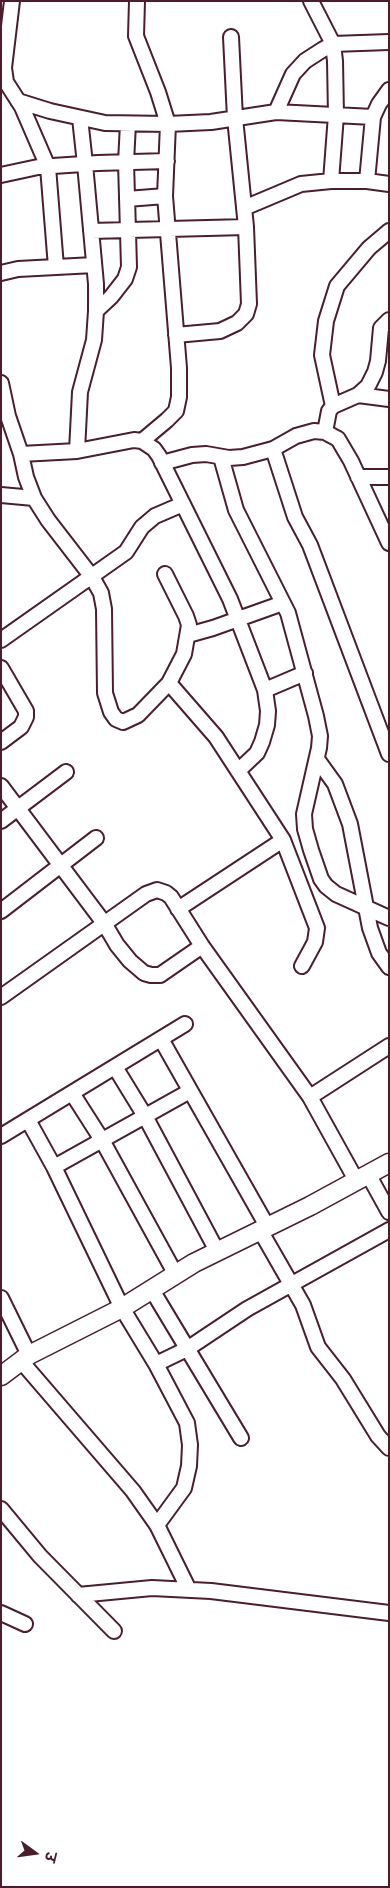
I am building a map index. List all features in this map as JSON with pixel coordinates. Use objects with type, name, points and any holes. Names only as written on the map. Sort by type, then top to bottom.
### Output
[{"type":"street","points":[[12,1],[4,55],[4,81],[18,101],[48,166],[56,267]]},
{"type":"street","points":[[137,1],[136,36],[158,92],[168,124],[165,196],[179,397],[176,411],[142,442]]},
{"type":"street","points":[[312,1],[333,44],[335,61],[336,115],[332,181]]},
{"type":"street","points":[[176,335],[220,331],[237,323],[246,314],[250,304],[231,38]]},
{"type":"street","points":[[276,112],[293,74],[305,61],[333,44],[389,42]]},
{"type":"street","points":[[366,181],[373,117],[389,90]]},
{"type":"street","points":[[18,101],[105,123],[168,124],[236,118],[276,112],[373,117]]},
{"type":"street","points":[[78,451],[80,392],[94,340],[96,311],[86,164],[80,118]]},
{"type":"street","points":[[96,311],[111,298],[125,280],[129,267],[126,162],[128,124]]},
{"type":"street","points":[[1,175],[48,166],[167,161]]},
{"type":"street","points":[[244,208],[301,184],[332,181],[366,181],[389,184]]},
{"type":"street","points":[[128,200],[165,196]]},
{"type":"street","points":[[91,231],[246,227]]},
{"type":"street","points":[[333,406],[322,355],[326,321],[336,286],[369,248],[389,231]]},
{"type":"street","points":[[1,273],[18,269],[94,265]]},
{"type":"street","points":[[325,432],[329,411],[333,406],[358,395],[368,386],[378,361],[381,328],[389,320]]},
{"type":"street","points":[[1,383],[8,416],[34,498],[48,520],[92,577],[101,593],[104,609],[105,694],[111,712],[116,719],[123,722],[138,715],[169,683],[184,654],[189,625],[165,574]]},
{"type":"street","points":[[358,395],[389,399]]},
{"type":"street","points":[[162,463],[192,455],[206,454],[221,457],[243,457],[273,449],[296,436],[314,432],[325,432],[338,438],[389,543]]},
{"type":"street","points":[[21,454],[78,451],[127,441],[142,442],[154,449],[230,599],[236,619],[265,690],[268,711],[267,725],[262,742],[257,753],[238,771]]},
{"type":"street","points":[[273,449],[295,517],[310,545],[389,754]]},
{"type":"street","points":[[221,457],[236,510],[288,613],[316,716],[320,736],[317,759],[304,814],[310,850],[321,879],[326,886],[336,894],[389,918]]},
{"type":"street","points":[[358,477],[389,477]]},
{"type":"street","points":[[1,495],[34,498]]},
{"type":"street","points":[[1,640],[126,552],[142,527],[155,516],[183,504]]},
{"type":"street","points":[[188,635],[283,603]]},
{"type":"street","points":[[1,668],[26,711],[26,717],[21,727],[1,742]]},
{"type":"street","points":[[265,690],[304,673]]},
{"type":"street","points":[[169,683],[216,737],[283,840],[318,928],[315,942],[302,966]]},
{"type":"street","points":[[317,759],[335,784],[350,824],[374,942],[389,967]]},
{"type":"street","points":[[1,821],[66,772]]},
{"type":"street","points":[[1,786],[61,864],[104,923],[117,945],[130,961],[144,973],[160,975],[202,946]]},
{"type":"street","points":[[1,911],[96,838]]},
{"type":"street","points":[[178,909],[283,840]]},
{"type":"street","points":[[1,997],[146,894],[157,890],[166,893],[171,897],[202,946],[310,1097],[362,1177],[389,1212]]},
{"type":"street","points":[[1,1136],[185,1024]]},
{"type":"street","points":[[161,1039],[264,1228],[303,1305],[318,1347],[343,1379],[378,1436],[389,1448]]},
{"type":"street","points":[[310,1097],[389,1046]]},
{"type":"street","points":[[115,1067],[146,1116],[217,1251]]},
{"type":"street","points":[[54,1167],[190,1091]]},
{"type":"street","points":[[72,1093],[102,1140],[176,1275]]},
{"type":"street","points":[[28,1120],[54,1167],[122,1308],[156,1364],[187,1423],[190,1445],[189,1466],[184,1488],[157,1525]]},
{"type":"street","points":[[1,1376],[25,1358],[122,1308],[217,1251],[310,1206],[389,1163]]},
{"type":"street","points":[[156,1364],[187,1349],[291,1284],[389,1230]]},
{"type":"street","points":[[152,1290],[241,1438]]},
{"type":"street","points":[[1,1298],[25,1358],[133,1490],[157,1525],[189,1590]]},
{"type":"street","points":[[1,1509],[40,1556],[114,1631]]},
{"type":"street","points":[[78,1595],[152,1588],[189,1590],[389,1613]]},
{"type":"street","points":[[1,1613],[25,1624]]}]
